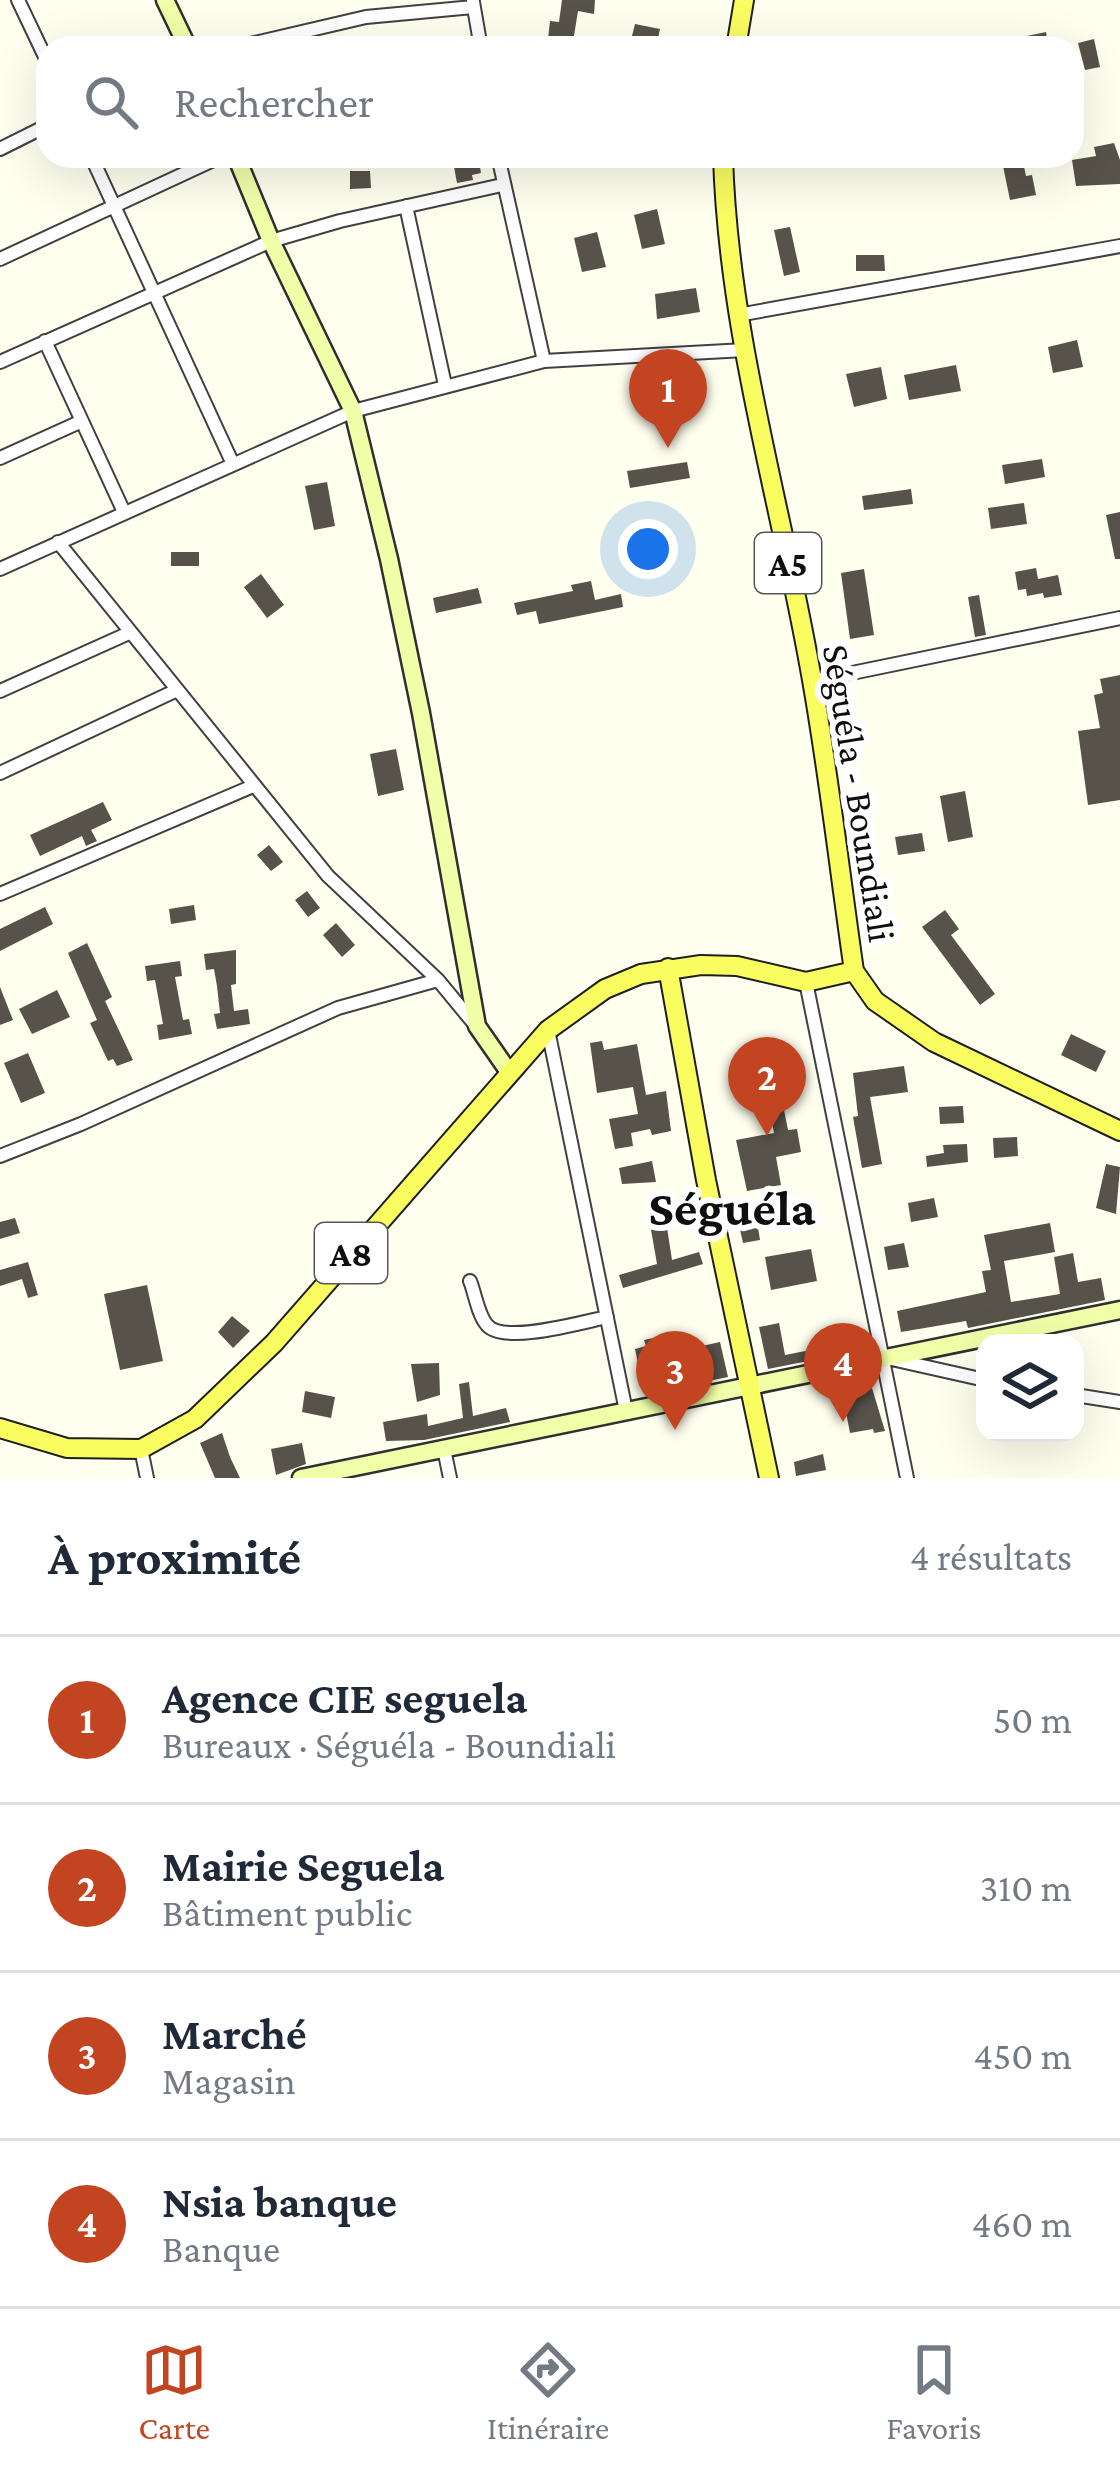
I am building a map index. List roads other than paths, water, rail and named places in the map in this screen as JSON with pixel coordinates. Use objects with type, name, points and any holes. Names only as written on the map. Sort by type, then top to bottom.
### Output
[{"type":"main road","points":[[165,0],[182,36]]},
{"type":"main road","points":[[738,36],[744,0]]},
{"type":"main road","points":[[241,168],[271,242],[353,411],[412,669],[476,1027],[509,1072]]},
{"type":"main road","name":"Séguéla - Boundiali","points":[[668,968],[737,966],[806,982],[854,971],[813,681],[738,315],[723,168]]},
{"type":"main road","points":[[668,968],[701,1159],[769,1478]]},
{"type":"main road","name":"A8","points":[[0,1428],[67,1448],[141,1449],[195,1419],[274,1343],[548,1030],[605,989],[668,968]]},
{"type":"main road","points":[[854,971],[875,1001],[934,1042],[1120,1131]]},
{"type":"main road","points":[[301,1478],[1120,1310]]},
{"type":"street","points":[[18,0],[36,38]]},
{"type":"street","points":[[363,0],[366,16]]},
{"type":"street","points":[[276,36],[366,16],[473,4],[479,36]]},
{"type":"street","points":[[0,148],[36,131]]},
{"type":"street","points":[[97,168],[232,462]]},
{"type":"street","points":[[0,259],[198,168]]},
{"type":"street","points":[[500,168],[544,361]]},
{"type":"street","points":[[0,362],[271,242],[502,185]]},
{"type":"street","points":[[406,206],[445,385]]},
{"type":"street","points":[[738,315],[1120,246]]},
{"type":"street","points":[[45,341],[124,512]]},
{"type":"street","points":[[0,569],[353,411],[544,361],[745,350]]},
{"type":"street","points":[[2,453],[82,421]]},
{"type":"street","points":[[58,542],[328,876],[438,980],[476,1027]]},
{"type":"street","points":[[813,681],[1120,618]]},
{"type":"street","points":[[0,691],[129,633]]},
{"type":"street","points":[[0,772],[176,691]]},
{"type":"street","points":[[0,894],[253,786]]},
{"type":"street","points":[[0,1156],[338,1008],[438,980]]},
{"type":"street","points":[[806,982],[907,1478]]},
{"type":"street","points":[[548,1030],[626,1411]]},
{"type":"street","points":[[470,1281],[487,1325],[499,1333],[532,1332],[607,1317]]},
{"type":"street","points":[[883,1357],[976,1379]]},
{"type":"street","points":[[1084,1396],[1120,1402]]},
{"type":"street","points":[[141,1449],[147,1478]]},
{"type":"street","points":[[444,1449],[450,1478]]},
{"type":"place","name":"Agence CIE seguela","points":[[668,448]]},
{"type":"place","name":"Mairie Seguela","points":[[767,1136]]},
{"type":"place","name":"Nsia banque","points":[[843,1422]]},
{"type":"place","name":"Marché","points":[[675,1430]]},
{"type":"district","name":"Séguéla","points":[[732,1207]]}]
